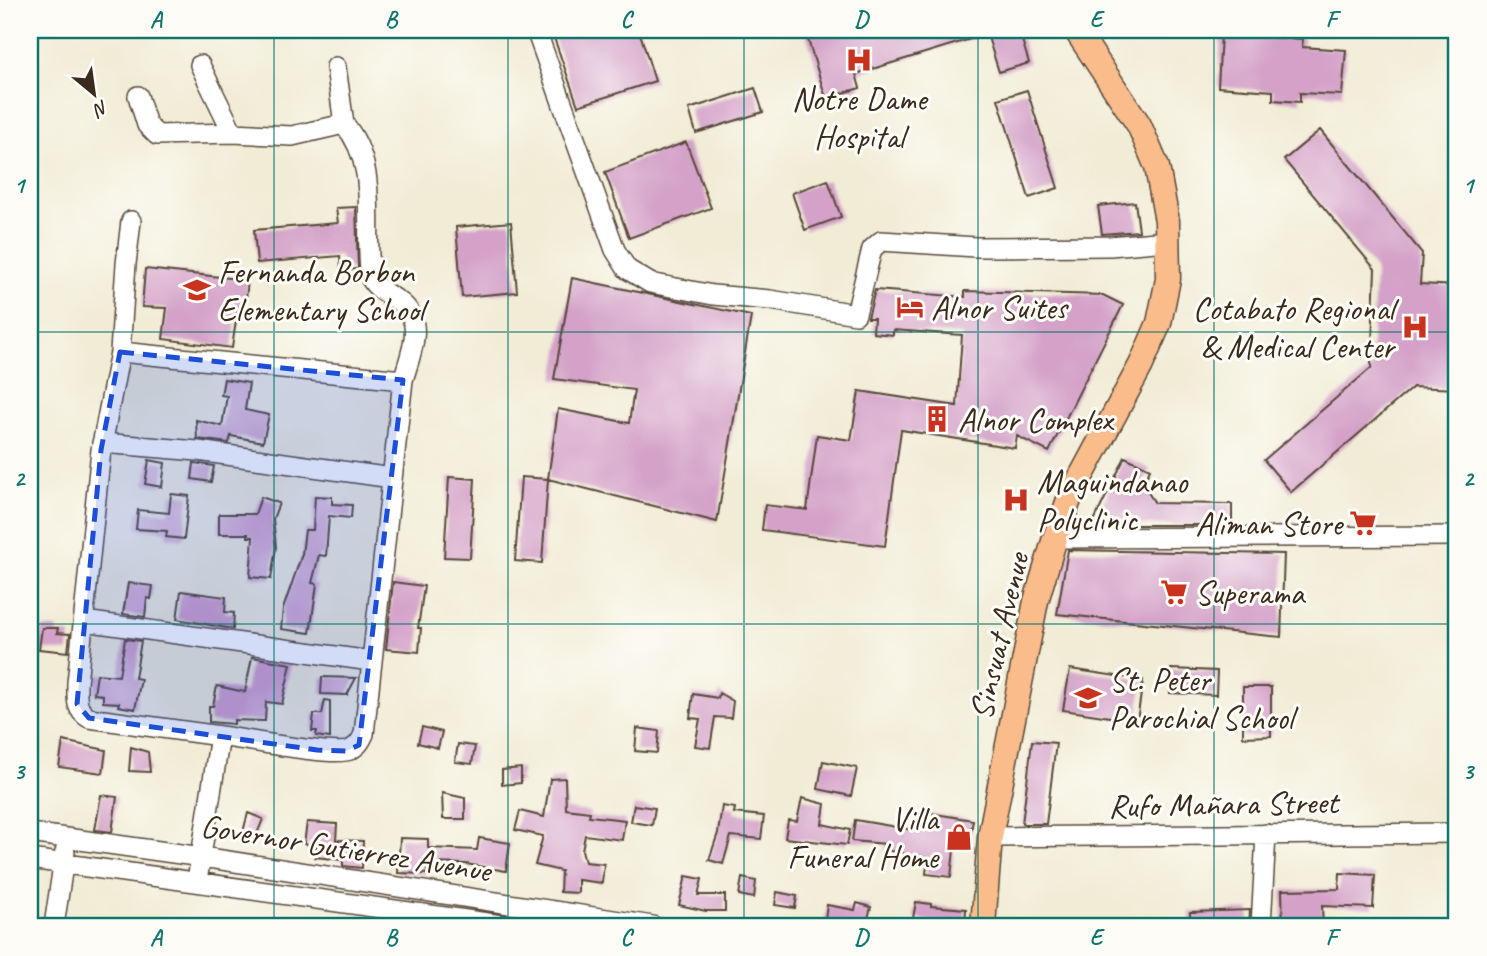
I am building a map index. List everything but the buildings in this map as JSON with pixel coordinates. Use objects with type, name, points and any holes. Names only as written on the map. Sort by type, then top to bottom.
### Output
[{"type":"main road","name":"Sinsuat Avenue","points":[[983,926],[990,837],[1036,601],[1070,497],[1141,365],[1159,323],[1168,279],[1167,221],[1157,167],[1139,125],[1076,30]]},
{"type":"street","points":[[536,30],[615,250],[627,269],[650,283],[713,295],[770,300],[856,314],[872,249],[881,241],[976,247],[1110,246],[1167,241]]},
{"type":"street","points":[[200,65],[233,133]]},
{"type":"street","points":[[131,221],[120,352],[102,443],[77,698],[81,714],[89,718],[317,750],[352,749],[359,745],[364,734],[403,380],[415,333],[414,321],[407,307],[383,292],[371,279],[368,179],[362,154],[344,124],[336,67]]},
{"type":"street","points":[[138,96],[147,125],[157,135],[233,133],[292,136],[344,124]]},
{"type":"street","points":[[120,352],[403,380]]},
{"type":"street","points":[[102,443],[198,452],[392,478]]},
{"type":"street","points":[[1055,538],[1457,536]]},
{"type":"street","points":[[84,621],[372,661]]},
{"type":"street","points":[[197,881],[220,736]]},
{"type":"street","name":"Governor Gutierrez Avenue","points":[[30,833],[653,926]]},
{"type":"street","name":"Rufo Mañara Street","points":[[990,837],[1457,833]]},
{"type":"street","points":[[1261,926],[1266,834]]},
{"type":"street","points":[[54,926],[68,838]]},
{"type":"street","name":"Governor Gutierrez Avenue","points":[[30,859],[509,926]]},
{"type":"highlighted area","points":[[120,352],[403,380],[359,745],[346,751],[317,750],[89,718],[77,704],[101,450]]},
{"type":"place","name":"Notre Dame Hospital","points":[[859,60]]},
{"type":"place","name":"Fernanda Borbon Elementary School","points":[[197,290]]},
{"type":"place","name":"Alnor Suites","points":[[910,307]]},
{"type":"place","name":"Cotabato Regional & Medical Center","points":[[1415,327]]},
{"type":"place","name":"Alnor Complex","points":[[937,419]]},
{"type":"place","name":"Maguindanao Polyclinic","points":[[1016,500]]},
{"type":"place","name":"Aliman Store","points":[[1363,523]]},
{"type":"place","name":"Superama","points":[[1174,592]]},
{"type":"place","name":"St. Peter Parochial School","points":[[1088,698]]},
{"type":"place","name":"Villa Funeral Home","points":[[959,837]]}]
